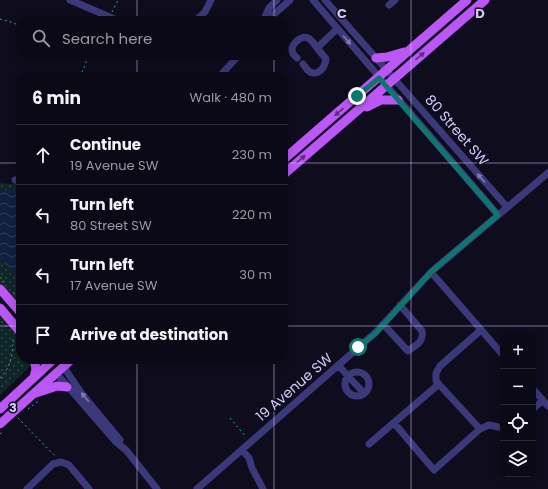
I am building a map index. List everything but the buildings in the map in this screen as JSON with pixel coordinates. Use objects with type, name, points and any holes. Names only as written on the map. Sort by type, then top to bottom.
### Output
[{"type":"main road","points":[[288,156],[467,0]]},
{"type":"main road","points":[[288,171],[484,0]]},
{"type":"main road","points":[[376,58],[391,56],[409,50]]},
{"type":"main road","points":[[358,111],[381,100],[398,100]]},
{"type":"main road","points":[[0,289],[16,307]]},
{"type":"main road","points":[[0,308],[16,332]]},
{"type":"main road","points":[[34,377],[36,369],[35,364]]},
{"type":"main road","points":[[0,409],[46,364]]},
{"type":"main road","points":[[51,364],[56,373]]},
{"type":"main road","points":[[4,425],[31,396],[56,373],[60,364]]},
{"type":"main road","points":[[31,396],[57,386],[67,387]]},
{"type":"street","points":[[70,0],[107,16]]},
{"type":"street","points":[[201,16],[205,12],[211,0]]},
{"type":"street","points":[[265,16],[269,8],[277,0]]},
{"type":"street","points":[[270,16],[290,0]]},
{"type":"street","name":"80 Street SW","points":[[313,0],[498,215]]},
{"type":"street","name":"80 Street SW","points":[[325,0],[507,207]]},
{"type":"street","points":[[389,5],[395,0]]},
{"type":"street","points":[[317,48],[338,29]]},
{"type":"street","points":[[297,58],[292,49],[294,44],[300,39],[309,38],[326,60],[321,70],[316,72],[310,72],[303,64]]},
{"type":"street","points":[[224,72],[234,60]]},
{"type":"street","points":[[312,134],[320,143]]},
{"type":"street","points":[[454,164],[462,156]]},
{"type":"street","name":"19 Avenue SW","points":[[197,489],[376,333],[431,272],[548,173]]},
{"type":"street","points":[[431,272],[500,351]]},
{"type":"street","points":[[383,324],[408,351],[421,341],[422,331],[400,305]]},
{"type":"street","points":[[480,429],[436,381],[436,373],[440,366],[482,330]]},
{"type":"street","points":[[62,364],[82,394],[119,438],[126,450],[157,489]]},
{"type":"street","points":[[338,365],[361,390]]},
{"type":"street","points":[[56,373],[116,442],[126,450]]},
{"type":"street","points":[[370,444],[439,384]]},
{"type":"street","points":[[536,392],[548,406]]},
{"type":"street","points":[[536,406],[543,400]]},
{"type":"street","points":[[394,423],[434,470],[480,429],[489,425],[500,427]]},
{"type":"street","points":[[242,450],[249,458],[260,487]]},
{"type":"street","points":[[27,489],[54,464],[59,462],[69,465],[89,489]]},
{"type":"path","points":[[111,12],[118,0]]},
{"type":"path","points":[[0,19],[16,24]]},
{"type":"path","points":[[82,72],[87,60]]},
{"type":"path","points":[[0,378],[6,371],[12,358],[16,339]]},
{"type":"path","points":[[24,413],[41,399]]},
{"type":"path","points":[[18,418],[59,462]]},
{"type":"path","points":[[230,418],[251,442]]},
{"type":"path","points":[[0,434],[4,425]]},
{"type":"green space","points":[[0,183],[16,183],[16,302],[0,284]]},
{"type":"green space","points":[[0,314],[16,336],[16,364],[29,364],[30,366],[0,395]]},
{"type":"water","points":[[16,189],[16,277],[0,257],[0,190]]},
{"type":"route","points":[[357,96],[379,78],[498,215],[431,272],[376,333],[358,347]]}]
